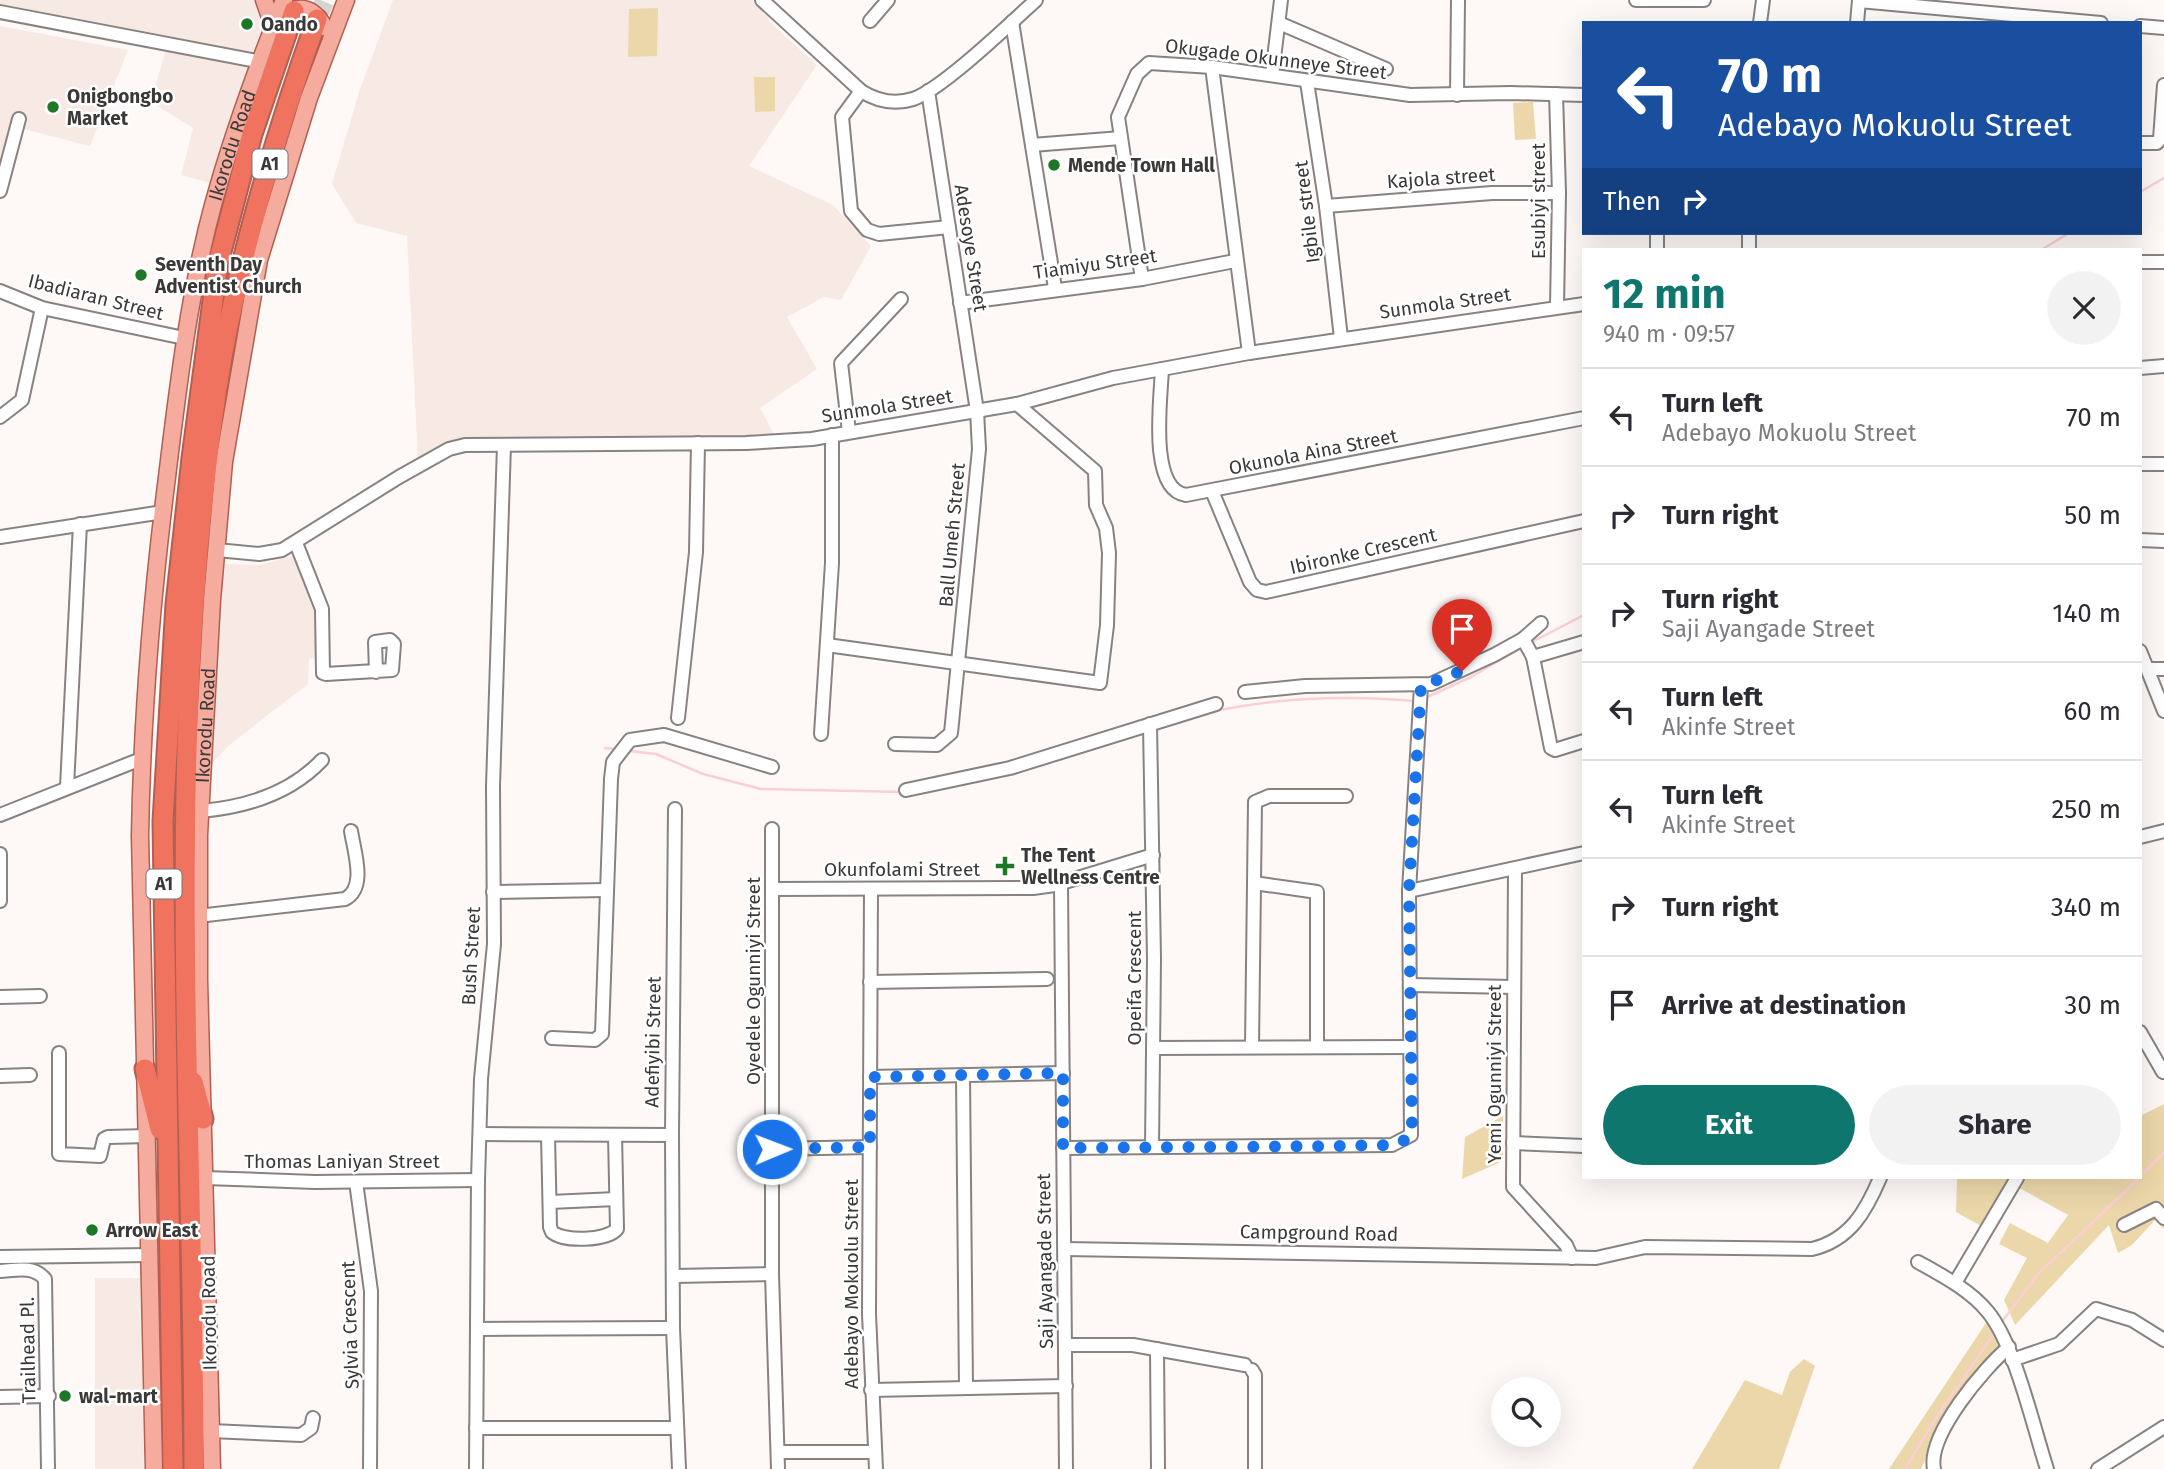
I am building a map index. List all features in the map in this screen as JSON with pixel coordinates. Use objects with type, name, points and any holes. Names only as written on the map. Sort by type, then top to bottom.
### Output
[{"type":"highway","name":"Ikorodu Road","points":[[173,1469],[163,821],[176,604],[189,479],[218,264],[289,6]]},
{"type":"highway","name":"Ikorodu Road","points":[[194,1469],[183,819],[189,659],[217,387],[253,221],[317,19]]},
{"type":"highway","points":[[185,1054],[203,1119]]},
{"type":"highway","points":[[145,1069],[168,1160]]},
{"type":"main road","points":[[264,0],[273,26],[287,11],[305,9],[321,22],[329,40]]},
{"type":"main road","name":"Ikorodu Road","points":[[212,1469],[198,916],[201,811],[217,550],[233,401],[259,260],[344,1]]},
{"type":"main road","name":"Ikorodu Road","points":[[154,1469],[141,759],[150,624],[184,338],[213,207],[232,141],[273,26],[289,6]]},
{"type":"street","points":[[762,0],[861,91],[872,98],[899,102],[928,91],[1036,0]]},
{"type":"street","points":[[870,21],[888,0]]},
{"type":"street","points":[[1272,75],[1281,0]]},
{"type":"street","points":[[1457,95],[1458,0]]},
{"type":"street","points":[[1636,0],[1704,0]]},
{"type":"street","points":[[1760,21],[1763,0]]},
{"type":"street","points":[[1857,21],[1859,0],[2080,21]]},
{"type":"street","points":[[0,12],[262,62]]},
{"type":"street","points":[[1012,22],[1055,288]]},
{"type":"street","points":[[1279,23],[1386,69]]},
{"type":"street","points":[[2142,26],[2164,28]]},
{"type":"street","name":"Okugade Okunneye Street","points":[[1142,279],[1118,117],[1121,105],[1142,67],[1159,62],[1212,67],[1410,96],[1582,95]]},
{"type":"street","points":[[1212,67],[1249,353]]},
{"type":"street","name":"Igbile street","points":[[1307,82],[1326,206],[1341,338]]},
{"type":"street","points":[[2142,144],[2157,143],[2160,139],[2164,85]]},
{"type":"street","points":[[861,91],[842,117],[851,211],[867,230],[879,234],[949,227]]},
{"type":"street","name":"Adesoye Street","points":[[928,91],[977,411]]},
{"type":"street","name":"Esubiyi street","points":[[1556,94],[1559,193],[1557,307]]},
{"type":"street","points":[[0,191],[19,120]]},
{"type":"street","points":[[1032,145],[1121,138]]},
{"type":"street","name":"Kajola street","points":[[1326,206],[1492,193],[1559,193]]},
{"type":"street","name":"Tiamiyu Street","points":[[960,303],[1055,288],[1142,279],[1235,261]]},
{"type":"street","points":[[2142,262],[2164,262]]},
{"type":"street","name":"Ibadiaran Street","points":[[0,291],[42,308],[184,338]]},
{"type":"street","points":[[849,432],[841,363],[901,299]]},
{"type":"street","name":"Sunmola Street","points":[[217,550],[273,553],[296,543],[362,499],[449,449],[465,445],[783,442],[1017,404],[1071,387],[1249,353],[1582,303]]},
{"type":"street","points":[[0,416],[22,400],[42,308]]},
{"type":"street","points":[[2142,368],[2164,366]]},
{"type":"street","name":"Okunola Aina Street","points":[[1162,369],[1159,435],[1164,480],[1178,494],[1212,491],[1582,418]]},
{"type":"street","points":[[827,645],[1094,684],[1101,680],[1109,553],[1106,528],[1096,505],[1095,471],[1017,404]]},
{"type":"street","name":"Ball Umeh Street","points":[[895,744],[925,746],[946,741],[951,733],[960,664],[979,449],[977,411]]},
{"type":"street","points":[[821,734],[834,523],[832,435]]},
{"type":"street","points":[[678,718],[695,552],[698,443]]},
{"type":"street","name":"Bush Street","points":[[476,1469],[478,1180],[481,1079],[493,968],[493,786],[504,445]]},
{"type":"street","points":[[2142,464],[2164,464]]},
{"type":"street","name":"Ibironke Crescent","points":[[1212,491],[1250,582],[1256,590],[1266,592],[1582,521]]},
{"type":"street","points":[[0,537],[163,512]]},
{"type":"street","points":[[67,787],[80,524]]},
{"type":"street","points":[[2142,540],[2164,541]]},
{"type":"street","points":[[296,543],[322,608],[323,673],[376,672]]},
{"type":"street","points":[[1541,623],[1527,647],[1551,748],[1555,750],[1582,742]]},
{"type":"street","points":[[1245,692],[1305,686],[1421,693],[1462,671],[1527,647],[1582,642]]},
{"type":"street","points":[[2142,655],[2164,711]]},
{"type":"street","points":[[2149,669],[2164,669]]},
{"type":"street","points":[[1063,1148],[1241,1149],[1401,1143],[1411,1135],[1409,891],[1421,693]]},
{"type":"street","points":[[906,790],[1010,768],[1150,727],[1216,704]]},
{"type":"street","name":"Opeifa Crescent","points":[[1150,727],[1154,1048],[1152,1147]]},
{"type":"street","points":[[552,1038],[595,1040],[602,1034],[613,762],[630,740],[664,735],[772,767]]},
{"type":"street","points":[[0,815],[141,759]]},
{"type":"street","points":[[201,811],[231,807],[281,790],[310,773],[322,760]]},
{"type":"street","points":[[1252,1046],[1255,802],[1269,796],[1346,796]]},
{"type":"street","name":"Adefiyibi Street","points":[[675,809],[673,1328],[679,1469]]},
{"type":"street","name":"Oyedele Ogunniyi Street","points":[[772,829],[772,1274],[778,1469]]},
{"type":"street","points":[[198,916],[345,899],[352,895],[358,886],[351,831]]},
{"type":"street","points":[[2142,836],[2164,831]]},
{"type":"street","points":[[1409,891],[1582,853]]},
{"type":"street","points":[[0,854],[0,901]]},
{"type":"street","name":"Okunfolami Street","points":[[772,889],[1002,888],[1060,884],[1153,855]]},
{"type":"street","name":"Yemi Ogunniyi Street","points":[[1515,870],[1513,1187],[1566,1245],[1572,1258]]},
{"type":"street","points":[[1254,883],[1317,892],[1317,1047]]},
{"type":"street","name":"Saji Ayangade Street","points":[[1060,884],[1066,1469]]},
{"type":"street","name":"Adebayo Mokuolu Street","points":[[871,889],[871,1390],[876,1469]]},
{"type":"street","points":[[493,892],[607,890]]},
{"type":"street","points":[[870,982],[1047,979]]},
{"type":"street","points":[[1411,985],[1514,987]]},
{"type":"street","points":[[0,997],[40,996]]},
{"type":"street","points":[[2142,1035],[2163,1072]]},
{"type":"street","points":[[1154,1048],[1410,1047]]},
{"type":"street","points":[[59,1053],[58,1144],[61,1156],[100,1156],[104,1139],[108,1137],[148,1136]]},
{"type":"street","points":[[870,1077],[1063,1073]]},
{"type":"street","points":[[0,1076],[30,1075]]},
{"type":"street","points":[[963,1076],[966,1388]]},
{"type":"street","points":[[481,1134],[672,1135]]},
{"type":"street","points":[[548,1135],[552,1232],[563,1238],[614,1233],[618,1224],[615,1135]]},
{"type":"street","points":[[1513,1143],[1582,1146]]},
{"type":"street","points":[[772,1149],[870,1147]]},
{"type":"street","name":"Thomas Laniyan Street","points":[[205,1178],[356,1182],[478,1180]]},
{"type":"street","name":"Campground Road","points":[[1065,1249],[1597,1258],[1645,1247],[1801,1249],[1822,1246],[1850,1229],[1866,1209],[1880,1179]]},
{"type":"street","points":[[1955,1283],[2016,1179]]},
{"type":"street","name":"Sylvia Crescent","points":[[356,1182],[371,1291],[370,1469]]},
{"type":"street","points":[[550,1202],[616,1199]]},
{"type":"street","points":[[2124,1225],[2150,1209],[2155,1209],[2164,1218]]},
{"type":"street","points":[[0,1257],[149,1255]]},
{"type":"street","points":[[1918,1262],[1955,1283],[1986,1311],[2010,1351],[2048,1469]]},
{"type":"street","name":"Trailhead Pl.","points":[[0,1271],[28,1269],[39,1272],[45,1279],[49,1396],[48,1469]]},
{"type":"street","points":[[674,1276],[772,1274]]},
{"type":"street","points":[[1934,1469],[1933,1462],[1941,1434],[1982,1372],[2010,1351],[2059,1344],[2096,1309],[2132,1320],[2164,1339]]},
{"type":"street","points":[[477,1329],[673,1328]]},
{"type":"street","points":[[1066,1345],[1133,1345],[1248,1368],[1255,1375],[1255,1469]]},
{"type":"street","points":[[1157,1349],[1158,1469]]},
{"type":"street","points":[[871,1390],[1066,1386]]},
{"type":"street","points":[[0,1397],[49,1396]]},
{"type":"street","points":[[211,1431],[301,1435],[311,1427],[313,1418]]},
{"type":"street","points":[[2098,1469],[2164,1427]]},
{"type":"street","points":[[476,1428],[676,1428]]},
{"type":"street","points":[[778,1452],[875,1452]]},
{"type":"shaded area","points":[[0,0],[256,0],[262,13],[261,30],[213,184],[181,175],[193,128],[151,102],[168,41],[0,6]]},
{"type":"shaded area","points":[[393,0],[752,0],[764,7],[769,21],[817,65],[749,166],[833,205],[871,246],[841,300],[824,297],[787,317],[817,369],[760,408],[776,438],[450,442],[418,461],[407,236],[356,223],[332,184],[360,89]]},
{"type":"shaded area","points":[[658,8],[657,56],[628,57],[629,9]]},
{"type":"shaded area","name":"Onigbongbo Market","points":[[0,26],[128,50],[90,146],[19,128],[0,191]]},
{"type":"shaded area","points":[[754,77],[775,77],[775,111],[755,112]]},
{"type":"shaded area","points":[[1533,102],[1536,139],[1515,140],[1513,103]]},
{"type":"shaded area","points":[[296,555],[315,611],[315,658],[309,659],[308,684],[228,746],[212,764],[214,675],[223,564],[260,565]]},
{"type":"shaded area","points":[[2164,1104],[2164,1229],[2155,1220],[2132,1245],[2118,1253],[2109,1225],[2015,1325],[2004,1300],[2027,1258],[1999,1244],[2010,1223],[2048,1243],[2068,1215],[2014,1185],[1981,1226],[1956,1212],[1957,1179],[2142,1179],[2142,1115]]},
{"type":"shaded area","points":[[1503,1116],[1503,1161],[1462,1179],[1465,1137]]},
{"type":"shaded area","points":[[95,1278],[140,1278],[144,1469],[95,1469]]},
{"type":"shaded area","points":[[1986,1323],[1994,1328],[2002,1347],[1940,1430],[1921,1469],[1889,1469]]},
{"type":"shaded area","points":[[1804,1359],[1815,1366],[1779,1469],[1692,1469],[1745,1380],[1782,1395],[1790,1372]]},
{"type":"waterway","points":[[2142,191],[2164,178]]},
{"type":"waterway","points":[[2044,248],[2066,235]]},
{"type":"waterway","points":[[1530,643],[1582,616]]},
{"type":"waterway","points":[[1425,698],[1471,677],[1521,648]]},
{"type":"waterway","points":[[1210,712],[1261,703],[1312,699],[1415,701]]},
{"type":"waterway","points":[[605,748],[616,749]]},
{"type":"waterway","points":[[629,751],[656,754],[703,774],[761,789],[903,792]]},
{"type":"waterway","points":[[2142,1174],[2164,1153]]},
{"type":"waterway","points":[[2001,1323],[2037,1275],[2138,1179]]},
{"type":"waterway","points":[[1905,1469],[1934,1421],[1995,1332]]},
{"type":"tunnel","points":[[317,19],[325,0]]},
{"type":"place","name":"Oando","points":[[247,24]]},
{"type":"place","name":"Onigbongbo Market","points":[[53,107]]},
{"type":"place","name":"Mende Town Hall","points":[[1054,165]]},
{"type":"place","name":"Seventh Day Adventist Church","points":[[141,275]]},
{"type":"place","name":"The Tent Wellness Centre","points":[[1005,866]]},
{"type":"place","name":"Arrow East","points":[[92,1230]]},
{"type":"place","name":"wal-mart","points":[[65,1396]]},
{"type":"route","points":[[772,1149],[870,1147],[870,1077],[1063,1073],[1063,1148],[1241,1149],[1392,1145],[1408,1139],[1412,1126],[1409,891],[1421,686],[1462,671]]}]
